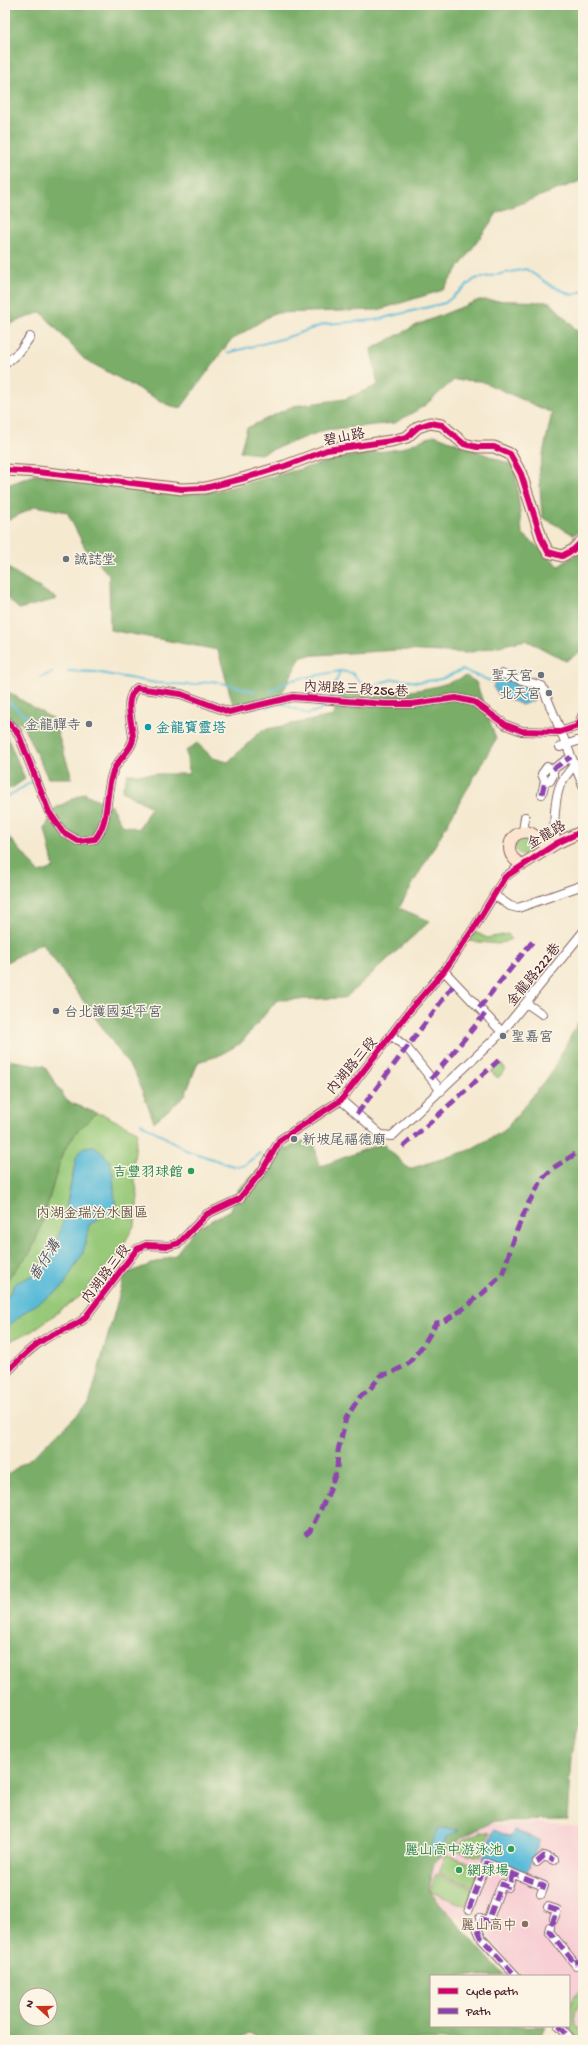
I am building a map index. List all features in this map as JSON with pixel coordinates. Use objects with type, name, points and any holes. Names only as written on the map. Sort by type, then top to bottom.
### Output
[{"type":"street","points":[[5,364],[20,352],[30,337]]},
{"type":"street","name":"碧山路","points":[[5,470],[38,472],[182,489],[205,488],[285,466],[327,450],[365,443],[391,441],[407,437],[418,427],[430,423],[442,426],[464,444],[477,447],[494,447],[510,454],[521,474],[542,540],[548,552],[562,556],[573,550],[583,540]]},
{"type":"street","points":[[502,674],[542,686],[560,732],[563,746],[573,761],[583,785]]},
{"type":"street","name":"內湖路三段256巷","points":[[5,719],[18,733],[49,812],[63,832],[78,841],[94,839],[102,831],[106,804],[114,769],[133,740],[129,701],[131,692],[137,688],[181,694],[229,712],[293,697],[385,704],[412,704],[456,698],[474,702],[506,725],[522,732],[560,732]]},
{"type":"street","points":[[563,746],[583,739],[578,726],[583,714]]},
{"type":"street","points":[[560,732],[578,726]]},
{"type":"street","points":[[542,794],[545,781],[542,774],[547,767],[553,769],[573,761]]},
{"type":"street","points":[[523,864],[514,859],[509,850],[512,839],[522,832],[531,833],[547,845],[557,843],[554,831],[558,793],[573,761]]},
{"type":"street","points":[[522,832],[525,817]]},
{"type":"street","name":"金龍路","points":[[523,864],[557,843],[583,831]]},
{"type":"street","name":"內湖路三段","points":[[5,1374],[47,1337],[70,1329],[84,1320],[137,1249],[146,1245],[169,1246],[179,1243],[207,1214],[239,1199],[262,1170],[280,1140],[341,1100],[392,1036],[411,1009],[444,971],[474,928],[504,877],[523,864]]},
{"type":"street","points":[[494,895],[510,906],[518,908],[583,885]]},
{"type":"street","name":"金龍路222巷","points":[[341,1100],[381,1135],[392,1136],[502,1032],[583,932]]},
{"type":"street","points":[[444,971],[502,1032]]},
{"type":"street","points":[[526,1003],[542,1014]]},
{"type":"street","points":[[392,1036],[407,1048],[441,1091]]},
{"type":"street","points":[[537,1862],[544,1856],[554,1860]]},
{"type":"street","points":[[468,1909],[486,1863],[544,1886],[541,1894]]},
{"type":"street","points":[[480,1918],[488,1921],[502,1884],[508,1887],[513,1874]]},
{"type":"street","points":[[548,1907],[556,1910],[554,1918]]},
{"type":"street","points":[[550,1927],[549,1931],[573,1959]]},
{"type":"street","points":[[478,1930],[482,1939],[515,1975]]},
{"type":"street","points":[[560,2027],[572,2040]]},
{"type":"shaded area","name":"麗山高中","points":[[446,1818],[501,1824],[542,1823],[583,1827],[583,2040],[576,2040],[564,2027],[570,2027],[570,1975],[519,1975],[489,1937],[489,1930],[474,1929],[461,1919],[416,1898]]},
{"type":"green space","points":[[5,5],[583,5],[583,180],[498,212],[443,290],[378,310],[274,313],[230,341],[181,408],[168,405],[84,359],[41,312],[5,326]]},
{"type":"green space","points":[[479,300],[550,302],[583,337],[583,527],[574,535],[542,517],[539,472],[552,413],[481,381],[454,380],[424,406],[395,423],[325,430],[260,454],[240,452],[247,428],[293,406],[345,399],[378,385],[371,349],[417,325]]},
{"type":"green space","points":[[435,435],[515,466],[522,533],[559,566],[583,550],[583,650],[566,661],[526,640],[467,653],[398,650],[301,656],[279,699],[233,705],[218,650],[110,630],[109,575],[86,550],[67,512],[36,506],[5,522],[5,486],[37,474],[180,495],[217,491],[346,457],[399,449]]},
{"type":"green space","points":[[5,566],[57,599],[19,609],[5,596]]},
{"type":"green space","points":[[466,676],[476,682],[496,739],[399,908],[430,921],[345,998],[277,1000],[241,1043],[218,1056],[198,1062],[185,1096],[154,1122],[136,1075],[42,943],[5,963],[5,836],[7,835],[40,873],[54,868],[45,829],[54,809],[84,793],[111,806],[122,825],[139,829],[151,807],[122,791],[127,774],[189,774],[186,751],[197,743],[213,758],[228,762],[262,730],[333,716],[339,693],[387,693],[420,690],[451,682]]},
{"type":"green space","points":[[5,690],[53,719],[72,778],[48,778],[21,722],[5,724]]},
{"type":"green space","points":[[5,732],[25,779],[12,788],[5,789]]},
{"type":"green space","points":[[524,837],[530,840],[533,846],[530,852],[524,855],[518,852],[515,846],[518,840]]},
{"type":"green space","points":[[475,932],[487,938],[508,934],[511,939],[499,944],[468,941]]},
{"type":"green space","points":[[583,1013],[583,1715],[575,1732],[571,1757],[567,1820],[494,1821],[461,1838],[434,1863],[428,1890],[503,1975],[430,1975],[430,2027],[545,2027],[539,2040],[264,2040],[249,2033],[237,2040],[5,2040],[5,1476],[36,1454],[89,1404],[125,1274],[175,1255],[194,1230],[230,1210],[238,1189],[276,1154],[313,1136],[319,1167],[382,1143],[409,1169],[467,1151],[504,1131],[550,1075]]},
{"type":"green space","points":[[5,1040],[9,1060],[44,1066],[67,1101],[96,1113],[75,1134],[62,1154],[41,1226],[31,1251],[5,1282]]},
{"type":"green space","points":[[500,1063],[506,1070],[498,1078],[491,1072]]},
{"type":"green space","name":"內湖金瑞治水園區","points":[[96,1113],[104,1115],[137,1131],[133,1170],[138,1196],[135,1224],[116,1258],[102,1270],[82,1295],[32,1331],[5,1343],[5,1282],[31,1251],[41,1226],[62,1154],[75,1134]]},
{"type":"green space","points":[[480,1832],[490,1833],[480,1857],[454,1850],[463,1840]]},
{"type":"green space","name":"網球場","points":[[446,1854],[480,1867],[473,1886],[439,1873]]},
{"type":"green space","points":[[436,1874],[473,1888],[466,1906],[429,1891]]},
{"type":"green space","points":[[583,1988],[583,1998],[575,2011],[576,2025],[583,2032],[583,2040],[580,2040],[568,2027],[570,2027],[570,2004],[578,1992]]},
{"type":"water","points":[[503,676],[530,688],[534,700],[522,705],[498,694],[493,687],[497,678]]},
{"type":"water","points":[[95,1146],[109,1160],[113,1176],[116,1216],[103,1216],[89,1225],[83,1253],[62,1288],[26,1311],[5,1329],[5,1301],[16,1283],[40,1272],[53,1251],[62,1226],[77,1155],[84,1147]]},
{"type":"water","points":[[438,1828],[459,1830],[446,1837],[444,1847],[436,1856],[430,1849]]},
{"type":"water","name":"麗山高中游泳池","points":[[494,1830],[511,1837],[514,1830],[540,1840],[526,1874],[483,1858]]},
{"type":"waterway","points":[[227,353],[285,338],[325,324],[375,320],[445,303],[475,279],[526,269],[550,285],[572,295],[583,291]]},
{"type":"waterway","points":[[270,691],[292,680],[340,671],[352,673],[360,682],[368,686],[394,679],[419,682],[441,679],[462,670],[496,683]]},
{"type":"waterway","points":[[68,671],[95,672],[156,683],[191,685],[213,681],[254,691]]},
{"type":"waterway","points":[[330,698],[340,671]]},
{"type":"waterway","points":[[41,677],[52,673]]},
{"type":"waterway","points":[[5,699],[29,719],[71,729]]},
{"type":"waterway","points":[[281,703],[307,714],[320,710],[328,702]]},
{"type":"waterway","points":[[267,708],[274,705]]},
{"type":"waterway","points":[[5,798],[35,780]]},
{"type":"waterway","name":"番仔溝","points":[[141,1123],[186,1150],[233,1166],[243,1166],[260,1153]]},
{"type":"marked path","points":[[553,769],[571,757]]},
{"type":"marked path","points":[[542,794],[545,781]]},
{"type":"marked path","points":[[479,1008],[533,941]]},
{"type":"marked path","points":[[357,1114],[455,983]]},
{"type":"marked path","points":[[431,1079],[485,1014]]},
{"type":"marked path","points":[[403,1147],[499,1060]]},
{"type":"marked path","points":[[305,1535],[310,1531],[330,1490],[337,1469],[338,1451],[346,1418],[361,1395],[370,1389],[381,1375],[391,1373],[408,1364],[424,1344],[436,1323],[443,1322],[470,1304],[502,1275],[517,1230],[528,1204],[543,1178],[553,1168],[583,1149]]},
{"type":"marked path","points":[[537,1862],[544,1856],[554,1860]]},
{"type":"marked path","points":[[469,1909],[486,1863],[544,1886],[541,1894]]},
{"type":"marked path","points":[[480,1918],[488,1921],[502,1884],[508,1887],[513,1874]]},
{"type":"marked path","points":[[548,1907],[557,1910],[549,1931],[576,1965]]},
{"type":"marked path","points":[[478,1930],[482,1939],[515,1975]]},
{"type":"marked path","points":[[574,1962],[583,1961]]},
{"type":"marked path","points":[[560,2027],[572,2040]]},
{"type":"cycle path","points":[[5,470],[38,472],[182,489],[205,488],[285,466],[327,450],[391,441],[407,437],[418,427],[430,423],[442,425],[464,444],[477,447],[494,447],[510,454],[521,474],[542,540],[548,552],[562,556],[573,550],[583,540]]},
{"type":"cycle path","points":[[5,719],[18,733],[49,812],[63,832],[78,841],[95,839],[100,831],[114,769],[133,741],[129,704],[130,698],[137,688],[181,694],[229,712],[293,697],[385,704],[412,704],[456,698],[474,702],[506,725],[522,731],[560,732],[578,726],[583,714]]},
{"type":"cycle path","points":[[5,1374],[36,1345],[84,1319],[137,1249],[146,1245],[169,1246],[179,1243],[207,1214],[239,1199],[262,1171],[280,1140],[341,1100],[411,1009],[444,971],[474,928],[505,877],[557,843],[583,831]]},
{"type":"place","name":"誠誌堂","points":[[66,559]]},
{"type":"place","name":"聖天宮","points":[[541,675]]},
{"type":"place","name":"北天宮","points":[[549,693]]},
{"type":"place","name":"金龍禪寺","points":[[89,724]]},
{"type":"place","name":"金龍寶靈塔","points":[[148,727]]},
{"type":"place","name":"台北護國延平宮","points":[[56,1011]]},
{"type":"place","name":"聖嘉宮","points":[[503,1036]]},
{"type":"place","name":"新坡尾福德廟","points":[[294,1139]]},
{"type":"place","name":"吉豐羽球館","points":[[191,1171]]},
{"type":"place","name":"麗山高中游泳池","points":[[511,1849]]},
{"type":"place","name":"網球場","points":[[459,1870]]},
{"type":"place","name":"麗山高中","points":[[525,1924]]}]
